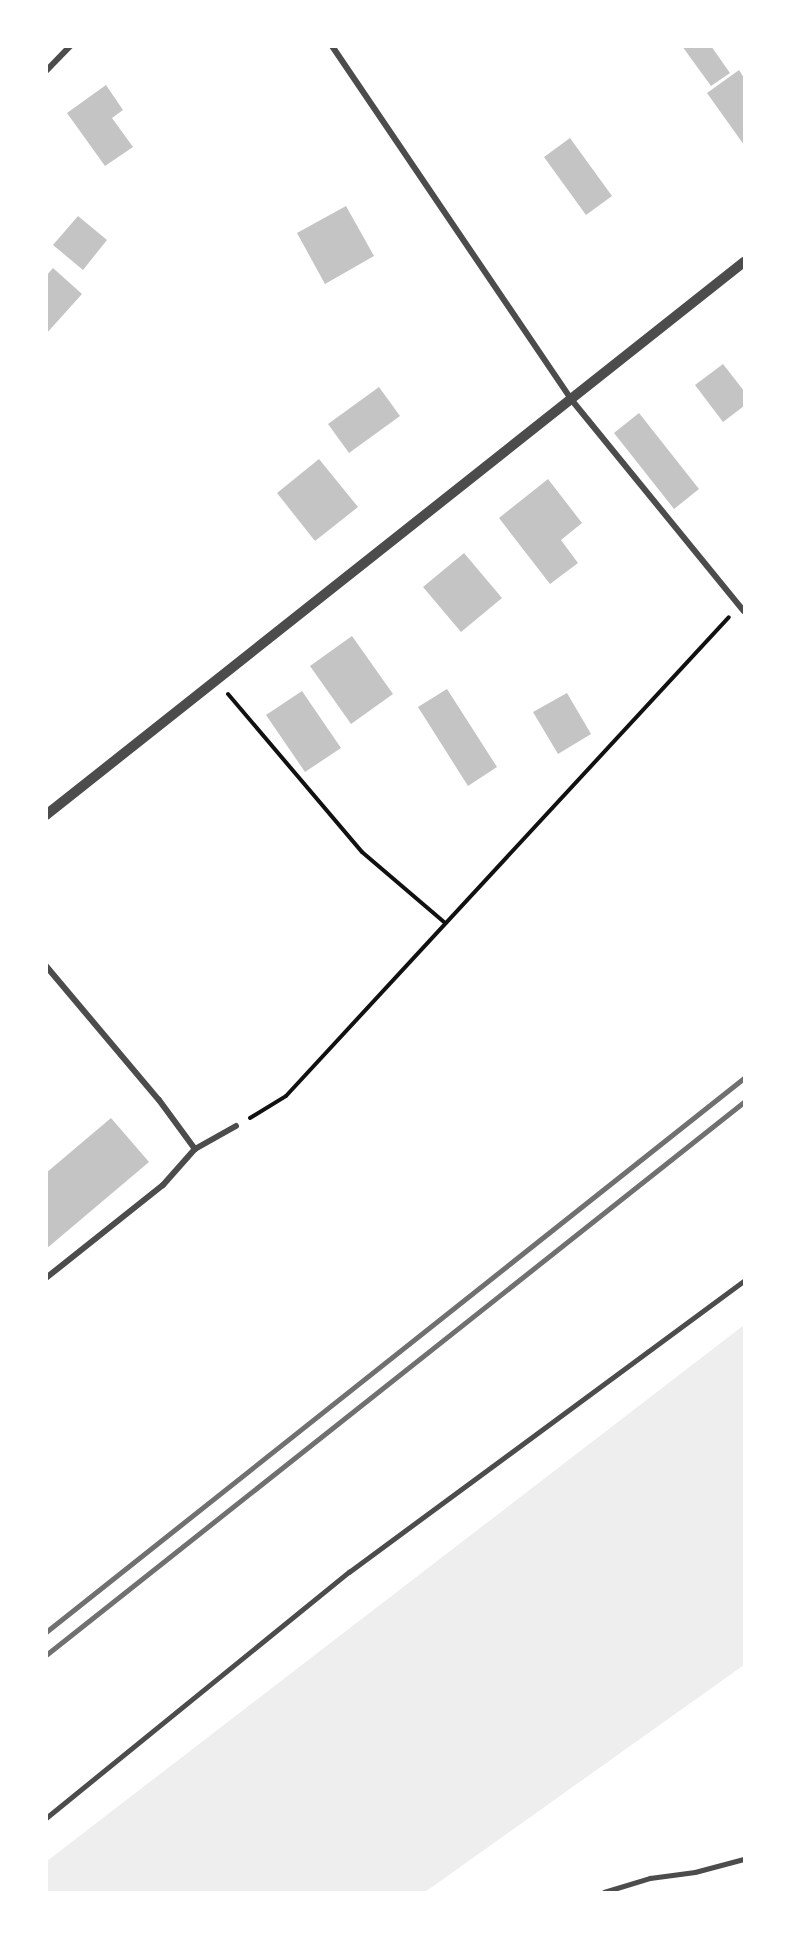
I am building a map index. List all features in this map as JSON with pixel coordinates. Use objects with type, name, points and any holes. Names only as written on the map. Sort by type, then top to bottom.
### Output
[{"type":"street","points":[[46,71],[70,46]]},
{"type":"street","points":[[332,46],[570,398],[742,608]]},
{"type":"street","points":[[46,815],[744,262]]},
{"type":"street","points":[[46,966],[159,1100],[195,1149]]},
{"type":"street","points":[[46,1278],[163,1185],[195,1149],[236,1125]]},
{"type":"lane","points":[[46,1818],[349,1572],[744,1281]]},
{"type":"lane","points":[[604,1893],[650,1878],[695,1872],[744,1859]]},
{"type":"path","points":[[236,1125],[286,1096],[742,608]]},
{"type":"path","points":[[216,680],[362,852],[446,923]]},
{"type":"shaded area","points":[[744,1325],[744,1665],[425,1892],[47,1892],[47,1861]]},
{"type":"building","points":[[682,46],[711,46],[730,73],[711,86]]},
{"type":"building","points":[[739,70],[744,78],[744,145],[707,93]]},
{"type":"building","points":[[106,85],[123,110],[112,118],[133,147],[105,166],[67,113]]},
{"type":"building","points":[[570,138],[612,196],[586,215],[544,157]]},
{"type":"building","points":[[346,206],[374,256],[325,284],[297,233]]},
{"type":"building","points":[[78,216],[107,240],[83,270],[53,245]]},
{"type":"building","points":[[53,268],[82,294],[46,334],[46,276]]},
{"type":"building","points":[[723,364],[744,391],[744,406],[723,422],[695,385]]},
{"type":"building","points":[[379,387],[400,416],[349,453],[328,424]]},
{"type":"building","points":[[639,413],[699,489],[674,509],[614,433]]},
{"type":"building","points":[[319,459],[358,507],[315,541],[277,493]]},
{"type":"building","points":[[548,479],[582,523],[561,540],[578,563],[550,584],[499,518]]},
{"type":"building","points":[[464,553],[502,598],[461,632],[423,587]]},
{"type":"building","points":[[352,636],[393,694],[351,724],[310,666]]},
{"type":"building","points":[[447,689],[497,767],[468,786],[418,707]]},
{"type":"building","points":[[302,691],[341,748],[305,772],[266,715]]},
{"type":"building","points":[[567,693],[591,734],[558,754],[533,712]]},
{"type":"building","points":[[111,1118],[149,1162],[46,1249],[46,1173]]},
{"type":"railway","points":[[46,1632],[744,1078]]},
{"type":"railway","points":[[46,1655],[744,1102]]}]
